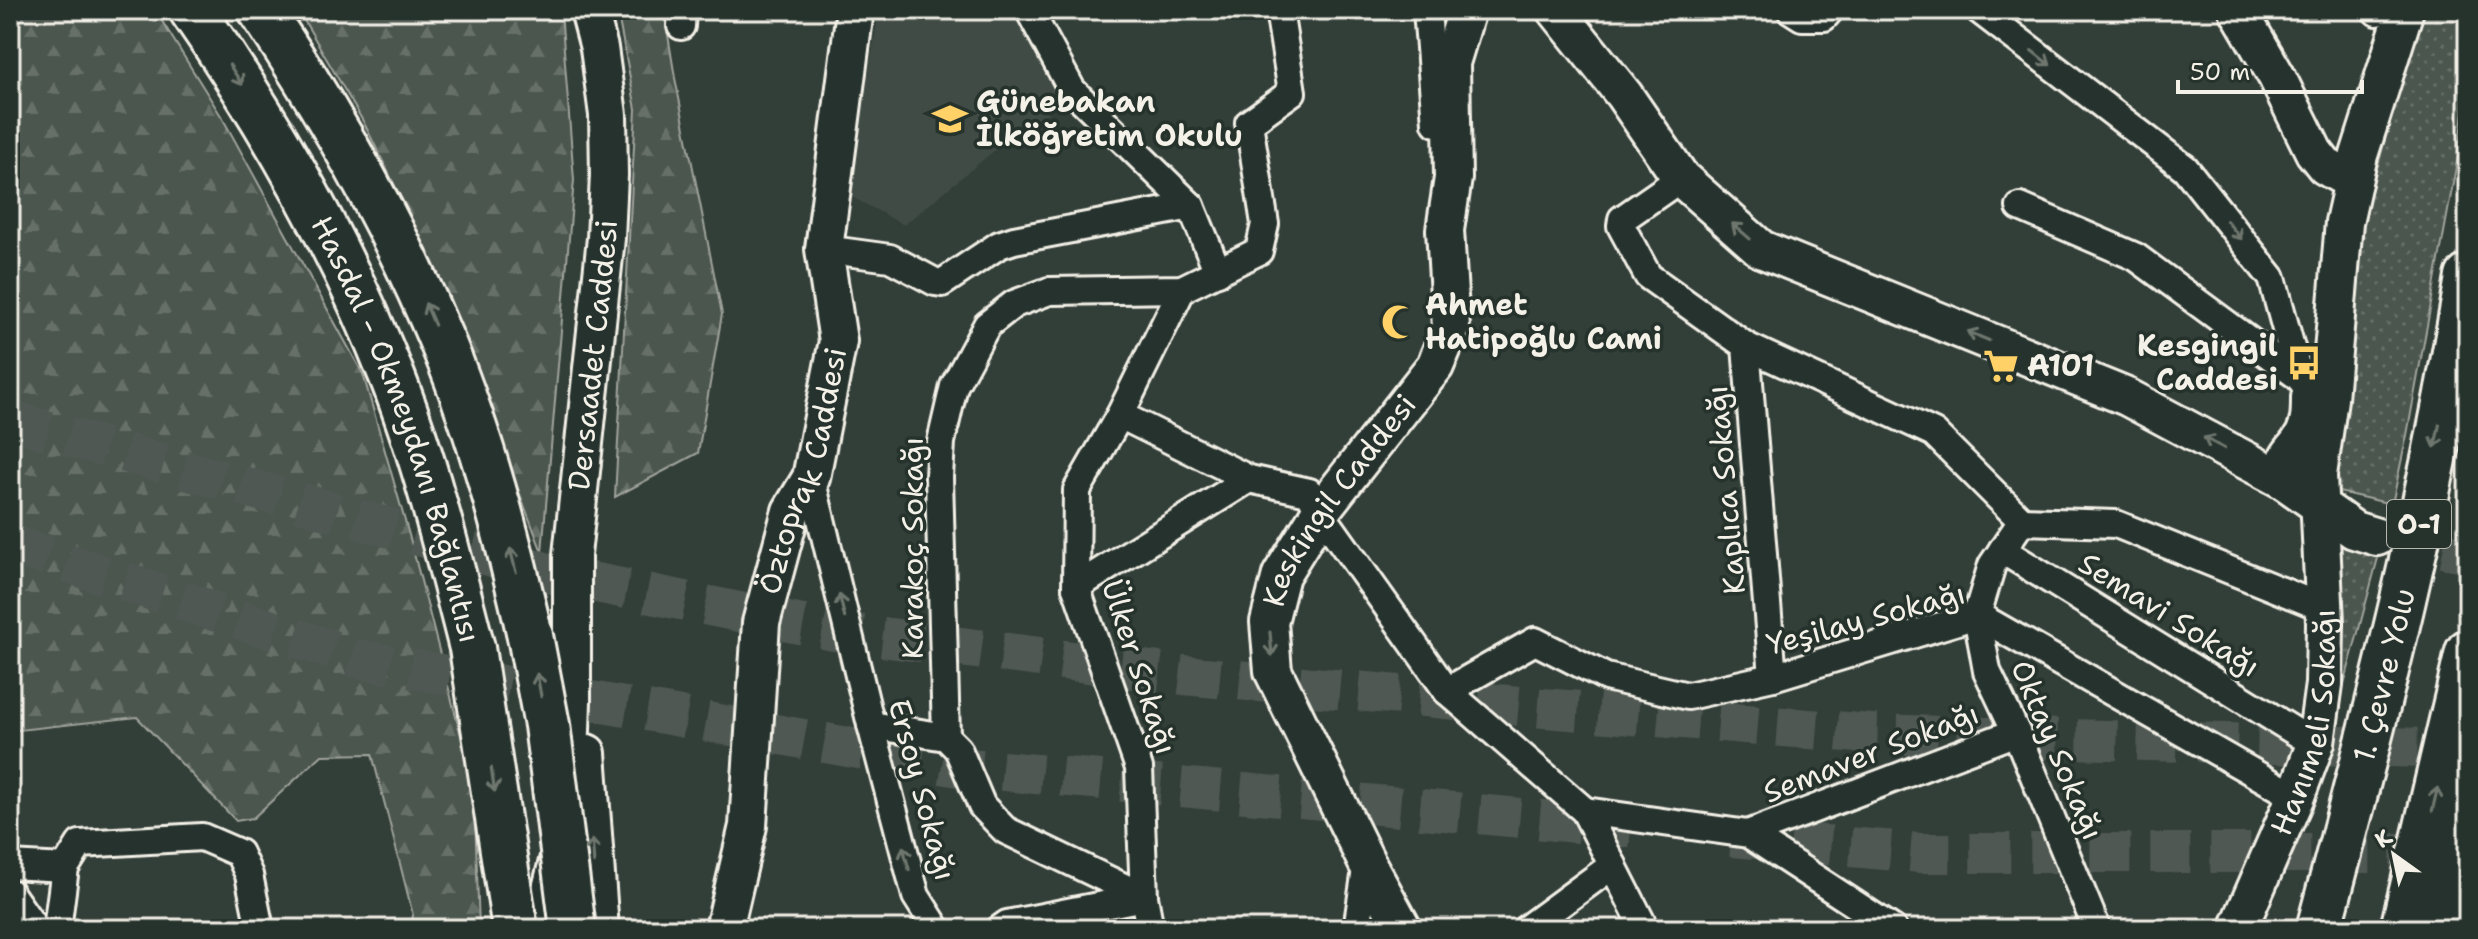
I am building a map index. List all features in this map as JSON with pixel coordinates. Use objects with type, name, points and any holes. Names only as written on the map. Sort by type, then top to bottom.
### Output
[{"type":"highway","name":"Hasdal - Okmeydanı Bağlantısı","points":[[192,10],[279,146],[369,319],[395,382],[445,539],[472,648],[515,929]]},
{"type":"highway","name":"Hasdal - Okmeydanı Bağlantısı","points":[[261,10],[346,145],[385,219],[445,348],[494,491],[530,636],[547,725],[573,929]]},
{"type":"highway","name":"1. Çevre Yolu","points":[[2319,929],[2362,770],[2413,555],[2468,277]]},
{"type":"highway","points":[[2403,929],[2468,652]]},
{"type":"highway","points":[[2293,929],[2327,837],[2362,770]]},
{"type":"highway","points":[[2437,929],[2468,797]]},
{"type":"street","name":"Dersaadet Caddesi","points":[[541,929],[566,815],[572,701],[572,555],[606,238],[609,175],[606,102],[599,48],[589,10]]},
{"type":"street","name":"Öztoprak Caddesi","points":[[724,929],[748,826],[761,623],[791,511],[811,478],[838,341],[824,249],[855,10]]},
{"type":"street","points":[[1029,10],[1072,90],[1191,206],[1218,272]]},
{"type":"street","name":"Karakoç Sokağı","points":[[946,737],[939,477],[941,442],[954,386],[987,325],[1014,304],[1049,291],[1182,289],[1259,251],[1265,224],[1249,123],[1292,92],[1279,10]]},
{"type":"street","points":[[1427,10],[1445,230]]},
{"type":"street","name":"Keskingil Caddesi","points":[[1403,929],[1367,863],[1273,671],[1269,622],[1281,575],[1320,512],[1435,366],[1451,328],[1445,230],[1453,178],[1451,63],[1467,10]]},
{"type":"street","points":[[1556,10],[1624,95],[1681,178],[1761,249],[2127,397],[2303,494],[2354,530],[2380,526]]},
{"type":"street","points":[[1791,10],[1802,17],[1824,17],[1830,10]]},
{"type":"street","points":[[1979,10],[2185,168],[2272,278],[2305,384],[2309,421],[2303,438],[2286,457],[2303,494]]},
{"type":"street","points":[[2238,10],[2277,77],[2314,152],[2325,166],[2346,179]]},
{"type":"street","points":[[2256,10],[2278,44],[2346,179]]},
{"type":"street","points":[[2305,384],[2316,275],[2346,179],[2343,151],[2384,10]]},
{"type":"street","points":[[1681,178],[1622,219],[1621,226],[1648,276],[1746,346],[1934,433],[2022,521],[2116,524],[2316,605]]},
{"type":"street","name":"Hanımeli Sokağı","points":[[2238,929],[2309,739],[2306,722],[2319,536],[2303,494],[2318,475],[2329,399],[2346,179]]},
{"type":"street","points":[[824,249],[890,258],[942,283],[999,245],[1014,240],[1191,206]]},
{"type":"street","points":[[2020,207],[2136,257],[2305,384]]},
{"type":"street","name":"Ülker Sokağı","points":[[1150,929],[1144,897],[1139,768],[1076,587],[1077,490],[1120,415],[1182,289]]},
{"type":"street","name":"Kaplıca Sokağı","points":[[1746,346],[1773,677]]},
{"type":"street","points":[[1120,415],[1249,479],[1309,492],[1447,691],[1585,811],[1645,929]]},
{"type":"street","name":"Ersoy Sokağı","points":[[811,478],[916,896],[937,929]]},
{"type":"street","points":[[1076,587],[1249,479]]},
{"type":"street","name":"Oktay Sokağı","points":[[2022,521],[1992,565],[1977,615],[1987,671],[2016,732],[2097,929]]},
{"type":"street","name":"Semavi Sokağı","points":[[2002,550],[2309,739]]},
{"type":"street","name":"Yeşilay Sokağı","points":[[1447,691],[1535,641],[1606,677],[1688,696],[1773,677],[1977,615],[2289,793]]},
{"type":"street","name":"Dersaadet Caddesi","points":[[572,701],[587,751],[600,929]]},
{"type":"street","points":[[871,725],[946,737],[958,749],[982,806],[1005,830],[1144,897]]},
{"type":"street","name":"Semaver Sokağı","points":[[1748,834],[2016,732]]},
{"type":"street","name":"Hanımeli Sokağı","points":[[2220,929],[2289,793]]},
{"type":"street","points":[[1585,811],[1748,834],[1893,929]]},
{"type":"street","points":[[57,929],[65,868],[80,844],[202,837],[239,853],[249,875],[260,929]]},
{"type":"street","points":[[1357,929],[1367,863]]},
{"type":"street","points":[[10,865],[65,868]]},
{"type":"street","points":[[1526,929],[1613,865]]},
{"type":"street","points":[[10,893],[35,929]]},
{"type":"street","points":[[1000,929],[1007,924],[1144,897]]},
{"type":"shaded area","name":"Günebakan İlköğretim Okulu","points":[[882,10],[1012,10],[1041,66],[1071,97],[1007,140],[904,225],[848,195],[878,18]]},
{"type":"green space","points":[[10,10],[155,10],[223,119],[363,374],[411,542],[474,786],[479,929],[411,929],[413,915],[372,754],[322,755],[253,818],[236,821],[137,717],[10,731]]},
{"type":"green space","points":[[298,10],[561,11],[574,180],[542,552],[428,253],[364,123]]},
{"type":"green space","points":[[617,10],[664,10],[722,314],[698,453],[615,497],[636,109]]},
{"type":"green space","points":[[2422,10],[2468,10],[2468,80],[2460,145],[2392,504],[2334,491],[2350,306],[2366,207]]},
{"type":"green space","points":[[2336,543],[2378,558],[2321,770]]},
{"type":"tunnel","points":[[10,420],[552,574],[833,631],[1183,675],[1872,734],[2468,749]]},
{"type":"tunnel","points":[[2390,540],[2468,555]]},
{"type":"tunnel","points":[[10,544],[363,660],[959,767],[1631,828]]},
{"type":"tunnel","points":[[1731,837],[1920,853],[2454,853]]},
{"type":"place","name":"Günebakan İlköğretim Okulu","points":[[950,119]]},
{"type":"place","name":"Ahmet Hatipoğlu Cami","points":[[1399,322]]},
{"type":"place","name":"Kesgingil Caddesi","points":[[2304,363]]},
{"type":"place","name":"A101","points":[[2001,366]]}]
